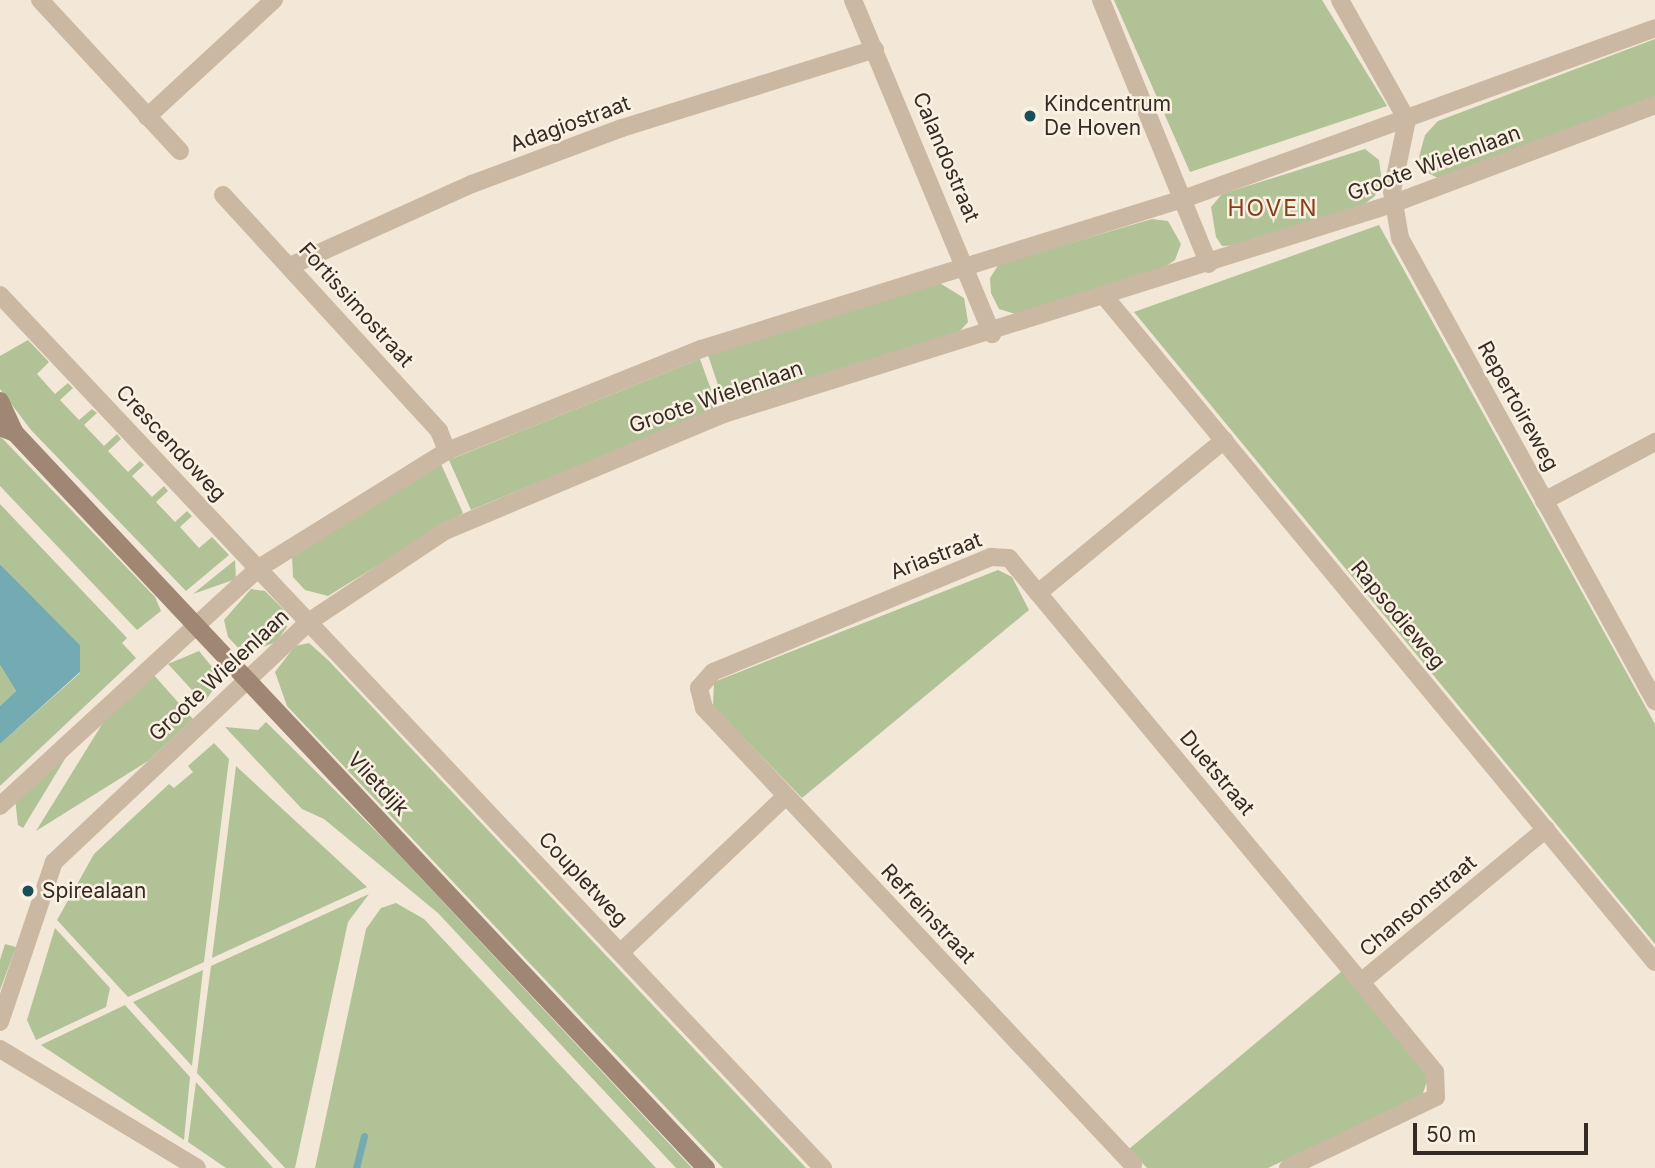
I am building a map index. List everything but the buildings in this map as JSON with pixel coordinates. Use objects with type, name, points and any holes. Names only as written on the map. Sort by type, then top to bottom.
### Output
[{"type":"street","points":[[40,0],[180,151]]},
{"type":"street","points":[[148,117],[274,0]]},
{"type":"street","points":[[1101,0],[1186,198],[1209,264]]},
{"type":"street","points":[[1340,0],[1407,120]]},
{"type":"street","name":"Calandostraat","points":[[860,2],[875,48],[967,266],[992,334]]},
{"type":"street","points":[[0,806],[194,624],[259,568],[447,452],[701,349],[1186,198],[1655,28]]},
{"type":"street","name":"Adagiostraat","points":[[289,266],[593,139],[875,48]]},
{"type":"street","name":"Groote Wielenlaan","points":[[0,1022],[54,862],[310,621],[445,531],[598,462],[724,414],[992,334],[1392,204],[1655,105]]},
{"type":"street","name":"Repertoireweg","points":[[1407,120],[1392,204],[1400,238],[1655,701]]},
{"type":"street","name":"Fortissimostraat","points":[[223,195],[439,431],[447,452]]},
{"type":"street","name":"Crescendoweg","points":[[0,295],[310,621]]},
{"type":"street","name":"Rapsodieweg","points":[[1105,297],[1655,962]]},
{"type":"street","name":"Vlietdijk","points":[[0,401],[7,430],[248,678],[706,1168]]},
{"type":"street","points":[[1038,593],[1224,440]]},
{"type":"street","points":[[1544,501],[1655,442]]},
{"type":"street","name":"Ariastraat","points":[[699,688],[713,672],[990,557],[1009,558],[1038,593]]},
{"type":"street","name":"Duetstraat","points":[[1038,593],[1362,982]]},
{"type":"street","name":"Coupletweg","points":[[310,621],[823,1168]]},
{"type":"street","name":"Refreinstraat","points":[[699,688],[704,708],[1133,1167]]},
{"type":"street","points":[[621,952],[786,796]]},
{"type":"street","name":"Chansonstraat","points":[[1289,1168],[1436,1097],[1436,1072],[1362,982],[1546,829]]},
{"type":"street","points":[[0,1049],[197,1168]]},
{"type":"green space","points":[[1114,0],[1322,0],[1387,106],[1190,172]]},
{"type":"green space","points":[[1655,39],[1655,97],[1438,178],[1428,173],[1419,157],[1425,135],[1438,121]]},
{"type":"green space","points":[[1365,149],[1379,160],[1381,175],[1375,196],[1363,205],[1241,245],[1222,246],[1216,237],[1211,207],[1222,194]]},
{"type":"green space","points":[[1152,219],[1168,221],[1181,244],[1175,260],[1158,272],[1019,315],[999,309],[991,293],[990,278],[999,264]]},
{"type":"green space","points":[[1379,225],[1655,724],[1655,944],[1134,312]]},
{"type":"green space","points":[[938,282],[964,298],[968,322],[960,331],[725,406],[708,355]]},
{"type":"green space","points":[[28,340],[49,362],[37,374],[55,394],[68,383],[73,388],[60,400],[79,420],[92,409],[97,413],[84,425],[104,446],[117,434],[121,439],[108,451],[128,472],[140,461],[144,465],[132,476],[152,497],[164,486],[168,491],[156,502],[175,522],[187,511],[192,516],[180,527],[199,548],[212,537],[229,555],[186,591],[31,430],[0,389],[0,356]]},
{"type":"green space","points":[[700,359],[718,409],[471,510],[449,460]]},
{"type":"green space","points":[[0,436],[155,597],[161,611],[137,630],[0,486]]},
{"type":"green space","points":[[441,464],[463,513],[328,596],[305,590],[293,577],[292,556]]},
{"type":"green space","points":[[0,504],[127,638],[122,643],[136,658],[0,786],[0,744],[80,673],[80,645],[0,564]]},
{"type":"green space","points":[[235,560],[236,579],[193,594]]},
{"type":"green space","points":[[998,570],[1012,577],[1029,610],[802,798],[713,706],[714,682]]},
{"type":"green space","points":[[251,589],[265,591],[284,610],[287,627],[276,642],[244,654],[228,637],[224,620]]},
{"type":"green space","points":[[309,643],[328,660],[806,1168],[723,1168],[287,706],[275,672],[295,646]]},
{"type":"green space","points":[[199,651],[221,678],[204,703],[168,664]]},
{"type":"green space","points":[[0,665],[16,691],[0,706]]},
{"type":"green space","points":[[152,673],[193,719],[148,761],[36,831],[109,713]]},
{"type":"green space","points":[[266,722],[387,842],[692,1168],[676,1168],[438,913],[324,819],[302,809],[225,727],[258,730]]},
{"type":"green space","points":[[214,743],[229,759],[204,962],[128,997],[57,920],[94,854],[169,784],[174,788],[193,772],[188,766]]},
{"type":"green space","points":[[71,749],[23,828],[18,825],[15,799]]},
{"type":"green space","points":[[236,766],[367,887],[212,958]]},
{"type":"green space","points":[[369,894],[348,922],[295,1168],[285,1168],[197,1073],[211,966]]},
{"type":"green space","points":[[396,903],[424,919],[656,1168],[315,1168],[366,929],[381,908]]},
{"type":"green space","points":[[55,928],[110,988],[106,1007],[36,1040],[27,1020]]},
{"type":"green space","points":[[5,944],[16,947],[0,990],[0,960]]},
{"type":"green space","points":[[203,970],[192,1066],[133,1002]]},
{"type":"green space","points":[[1342,971],[1429,1076],[1422,1096],[1268,1168],[1147,1168],[1129,1149]]},
{"type":"green space","points":[[125,1005],[190,1077],[184,1140],[41,1045]]},
{"type":"green space","points":[[196,1082],[273,1168],[226,1168],[188,1142]]},
{"type":"water","points":[[0,564],[80,645],[80,672],[0,744],[0,706],[16,691],[0,665]]},
{"type":"waterway","points":[[356,1168],[364,1136]]},
{"type":"place","name":"Kindcentrum De Hoven","points":[[1030,116]]},
{"type":"place","name":"Spirealaan","points":[[28,891]]},
{"type":"district","name":"HOVEN","points":[[1273,208]]}]
